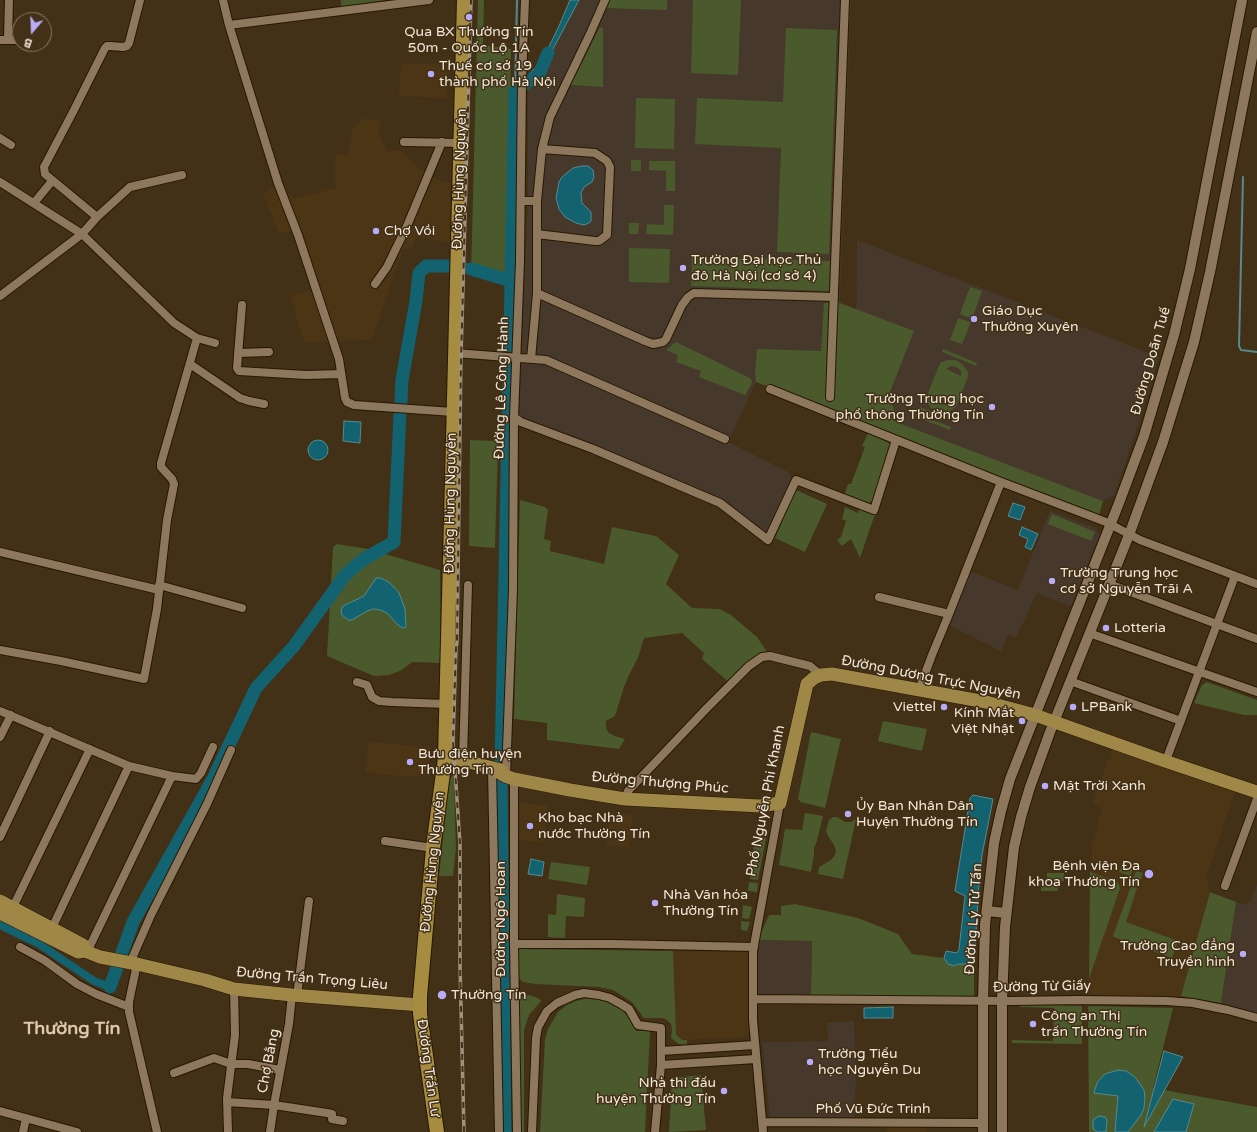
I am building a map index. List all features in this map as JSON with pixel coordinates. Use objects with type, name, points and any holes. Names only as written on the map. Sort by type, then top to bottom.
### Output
[{"type":"highway","name":"Đường Hùng Nguyên","points":[[420,1005],[433,848],[445,756],[464,0]]},
{"type":"highway","name":"Đường Trần Lư","points":[[420,1005],[437,1132]]},
{"type":"main road","name":"Đường Dương Trực Nguyên","points":[[822,675],[842,675],[986,702],[1035,715],[1055,718],[1166,753],[1177,765]]},
{"type":"main road","name":"Phố Nguyễn Phi Khanh","points":[[781,799],[807,684],[814,678],[822,675]]},
{"type":"main road","name":"Đường Dương Trực Nguyên","points":[[1055,718],[1177,765],[1257,792]]},
{"type":"main road","name":"Đường Thượng Phúc","points":[[445,756],[464,759],[509,775],[570,790],[626,795],[762,797],[781,799]]},
{"type":"main road","name":"Đường Trần Trọng Liêu","points":[[0,901],[83,945],[86,951]]},
{"type":"main road","name":"Đường Trần Trọng Liêu","points":[[0,913],[78,952],[86,951],[100,957],[205,980],[234,989],[294,996],[420,1005]]},
{"type":"street","points":[[4,39],[9,0]]},
{"type":"street","points":[[97,216],[52,181],[45,174],[44,167],[105,48],[107,46],[127,46],[129,43],[140,0]]},
{"type":"street","points":[[223,0],[229,25],[278,183],[298,235],[339,359],[345,398],[350,404],[453,412]]},
{"type":"street","points":[[229,25],[429,0]]},
{"type":"street","name":"Đường Lê Công Hành","points":[[509,775],[513,590],[514,359],[521,201],[522,80],[525,0]]},
{"type":"street","points":[[531,359],[537,293],[537,201],[542,149],[550,117],[605,0]]},
{"type":"street","points":[[830,397],[845,0]]},
{"type":"street","name":"Đường Doãn Tuế","points":[[1035,715],[1111,525],[1144,436],[1174,335],[1190,270],[1242,0]]},
{"type":"street","points":[[1002,1132],[1002,1001],[1005,927],[1014,847],[1030,787],[1055,718],[1129,535],[1163,442],[1194,342],[1210,272],[1257,32]]},
{"type":"street","points":[[0,138],[11,145]]},
{"type":"street","points":[[404,142],[460,143]]},
{"type":"street","points":[[375,284],[387,267],[407,226],[442,142]]},
{"type":"street","points":[[537,234],[600,241],[606,235],[610,167],[607,161],[595,153],[542,149]]},
{"type":"street","points":[[0,296],[82,234],[97,216],[130,187],[182,175]]},
{"type":"street","points":[[34,203],[52,181]]},
{"type":"street","points":[[0,182],[82,234],[174,323],[196,338],[215,343]]},
{"type":"street","points":[[521,201],[537,201]]},
{"type":"street","points":[[537,293],[653,344],[663,342],[666,339],[685,300],[694,293],[834,297]]},
{"type":"street","points":[[242,305],[237,368],[240,372],[306,375],[342,374]]},
{"type":"street","points":[[0,650],[61,661],[144,679],[159,588],[167,520],[174,484],[172,479],[162,467],[161,463],[190,364],[196,338]]},
{"type":"street","points":[[238,353],[270,352]]},
{"type":"street","points":[[455,353],[479,354],[514,359],[546,360],[725,439]]},
{"type":"street","points":[[190,364],[240,398],[264,404]]},
{"type":"street","points":[[770,389],[1111,525],[1129,535],[1257,584]]},
{"type":"street","points":[[514,417],[521,422],[593,449],[720,503],[768,540],[796,480],[874,510],[896,440]]},
{"type":"street","points":[[919,690],[1001,482]]},
{"type":"street","points":[[0,552],[242,608]]},
{"type":"street","points":[[1168,755],[1234,576]]},
{"type":"street","points":[[1109,584],[1257,639]]},
{"type":"street","points":[[464,759],[468,585]]},
{"type":"street","points":[[879,597],[950,614]]},
{"type":"street","points":[[1089,633],[1257,692]]},
{"type":"street","points":[[626,795],[749,665],[762,658],[770,656],[810,666],[822,675]]},
{"type":"street","points":[[1070,681],[1181,721]]},
{"type":"street","points":[[357,682],[367,685],[372,697],[379,701],[446,704]]},
{"type":"street","points":[[0,710],[129,766],[172,776],[196,779],[201,773],[213,747]]},
{"type":"street","points":[[0,737],[11,715]]},
{"type":"street","name":"Đường Lý Tử Tấn","points":[[983,1127],[983,1001],[985,926],[994,842],[1010,779],[1035,715]]},
{"type":"street","points":[[0,837],[50,731]]},
{"type":"street","points":[[13,907],[90,749]]},
{"type":"street","points":[[157,1132],[129,1007],[133,964],[151,915],[207,804],[231,750]]},
{"type":"street","points":[[52,928],[129,766]]},
{"type":"street","points":[[492,768],[499,1132]]},
{"type":"street","name":"Đường Ngô Hoan","points":[[509,775],[514,944],[517,1132]]},
{"type":"street","points":[[86,951],[172,776]]},
{"type":"street","name":"Phố Nguyễn Phi Khanh","points":[[761,1132],[762,1122],[753,1020],[754,947],[781,799]]},
{"type":"street","points":[[1225,886],[1257,799]]},
{"type":"street","points":[[385,841],[433,848]]},
{"type":"street","name":"Chợ Bằng","points":[[270,1132],[309,901]]},
{"type":"street","points":[[987,911],[1006,913]]},
{"type":"street","points":[[514,944],[612,944],[754,947]]},
{"type":"street","points":[[20,947],[44,960],[77,984],[96,994],[129,1007]]},
{"type":"street","points":[[228,1132],[227,1102],[234,1035],[234,989]]},
{"type":"street","points":[[532,1132],[536,1038],[542,1018],[547,1011],[557,1003],[584,993],[610,998],[629,1010],[638,1025],[661,1028],[661,1065],[655,1132]]},
{"type":"street","name":"Đường Từ Giấy","points":[[753,1000],[1167,1001],[1193,1003],[1257,1018]]},
{"type":"street","points":[[661,1051],[755,1045]]},
{"type":"street","points":[[174,1073],[214,1058],[231,1064],[248,1064],[280,1070]]},
{"type":"street","points":[[661,1065],[756,1059]]},
{"type":"street","points":[[227,1102],[274,1105],[327,1113],[332,1114],[332,1119],[343,1121]]},
{"type":"street","points":[[0,1111],[77,1132]]},
{"type":"street","points":[[23,1132],[26,1118]]},
{"type":"street","name":"Phố Vũ Đức Trinh","points":[[762,1122],[983,1127]]},
{"type":"shaded area","name":"Trường Đại học Thủ đô Hà Nội (cơ sở 4)","points":[[579,0],[851,0],[836,408],[760,373],[728,442],[790,473],[791,479],[769,531],[764,533],[720,498],[519,417],[528,194],[528,79],[544,66]]},
{"type":"shaded area","points":[[401,63],[448,64],[447,98],[399,96]]},
{"type":"shaded area","name":"Chợ Vồi","points":[[365,118],[380,122],[379,135],[387,151],[400,150],[420,169],[435,178],[451,184],[450,243],[416,237],[411,250],[404,248],[372,340],[304,342],[290,296],[318,288],[301,227],[279,234],[263,193],[274,187],[295,198],[336,188],[334,174],[336,168],[334,161],[336,154],[348,156],[352,128]]},
{"type":"shaded area","points":[[857,240],[1159,357],[1140,420],[1114,496],[1103,501],[899,423],[891,418],[856,366]]},
{"type":"shaded area","name":"Trường Trung học cơ sở Nguyễn Trãi A","points":[[1050,511],[1095,528],[1100,535],[1071,606],[1037,593],[1016,638],[1008,635],[1001,651],[946,624],[969,571],[1018,590]]},
{"type":"shaded area","points":[[369,742],[431,747],[427,777],[387,775],[365,772]]},
{"type":"shaded area","name":"Bệnh viện Đa khoa Thường Tín","points":[[1112,749],[1235,791],[1207,875],[1210,892],[1181,996],[1090,996],[1089,950],[1092,844],[1102,808],[1092,804]]},
{"type":"shaded area","points":[[519,802],[548,806],[543,843],[514,839]]},
{"type":"shaded area","points":[[611,812],[633,815],[629,848],[606,845]]},
{"type":"shaded area","name":"Trường Cao đẳng Truyền hình","points":[[1257,884],[1257,1013],[1221,1003],[1236,902],[1246,905],[1248,902],[1250,903]]},
{"type":"shaded area","points":[[758,940],[812,941],[811,995],[758,994]]},
{"type":"shaded area","points":[[673,951],[749,952],[750,1030],[745,1037],[682,1040],[676,1034]]},
{"type":"shaded area","name":"Trường Tiểu học Nguyễn Du","points":[[854,1021],[856,1081],[854,1118],[770,1118],[762,1042],[828,1041],[827,1023]]},
{"type":"shaded area","points":[[887,1122],[927,1122],[926,1132],[886,1132]]},
{"type":"green space","points":[[341,0],[386,0],[341,7]]},
{"type":"green space","points":[[478,0],[484,0],[483,45],[511,49],[508,275],[471,274]]},
{"type":"green space","points":[[609,0],[667,0],[667,10],[606,8]]},
{"type":"green space","points":[[693,0],[741,0],[738,75],[691,73]]},
{"type":"green space","points":[[600,27],[603,28],[603,87],[571,85]]},
{"type":"green space","points":[[786,28],[837,30],[829,254],[777,252],[781,148],[695,144],[697,98],[783,102]]},
{"type":"green space","points":[[636,98],[675,99],[674,149],[635,148]]},
{"type":"green space","points":[[631,160],[641,160],[641,171],[631,171]]},
{"type":"green space","points":[[649,161],[675,161],[675,191],[666,191],[666,171],[649,170]]},
{"type":"green space","points":[[664,205],[674,205],[673,235],[646,234],[647,224],[664,225]]},
{"type":"green space","points":[[629,223],[639,223],[638,234],[629,234]]},
{"type":"green space","points":[[629,248],[670,249],[669,283],[629,282]]},
{"type":"green space","points":[[692,257],[830,261],[829,291],[691,286]]},
{"type":"green space","points":[[970,287],[982,291],[972,319],[960,314]]},
{"type":"green space","points":[[824,303],[840,303],[914,331],[886,402],[892,405],[896,413],[893,420],[1103,501],[1099,515],[756,382],[755,373],[757,349],[821,351]]},
{"type":"green space","points":[[958,318],[971,322],[962,344],[950,340]]},
{"type":"green space","points":[[676,342],[750,378],[752,381],[751,385],[745,395],[699,377],[701,371],[676,362],[678,355],[666,350]]},
{"type":"green space","points":[[943,349],[977,363],[976,366],[942,352]]},
{"type":"green space","points":[[956,360],[962,364],[968,372],[968,377],[956,407],[950,411],[943,412],[931,408],[928,403],[927,396],[941,362]],"holes":[[[951,366],[958,368],[961,371],[961,376],[946,369]],[[935,396],[949,402],[946,405],[939,404],[934,400]]]},
{"type":"green space","points":[[920,407],[935,413],[932,420],[951,427],[950,430],[916,417]]},
{"type":"green space","points":[[868,433],[887,442],[890,444],[891,448],[874,500],[866,505],[844,496],[848,484],[851,484],[865,447],[862,446]]},
{"type":"green space","points":[[470,440],[498,441],[495,548],[469,546]]},
{"type":"green space","points":[[796,490],[827,504],[805,552],[775,538]]},
{"type":"green space","points":[[520,500],[545,507],[548,510],[544,539],[551,541],[550,551],[604,564],[612,527],[656,536],[679,555],[666,584],[692,608],[720,609],[731,615],[757,637],[770,656],[762,657],[731,684],[702,659],[704,653],[682,633],[644,638],[638,658],[624,687],[615,716],[606,721],[606,728],[609,733],[625,739],[619,749],[547,740],[547,723],[514,719]]},
{"type":"green space","points":[[845,507],[858,513],[860,507],[875,514],[860,558],[851,539],[842,546],[837,540],[841,537],[846,521],[842,519]]},
{"type":"green space","points":[[1052,514],[1095,532],[1091,541],[1048,524]]},
{"type":"green space","points":[[337,544],[368,549],[440,570],[441,663],[412,662],[402,670],[389,675],[374,676],[327,656],[333,547]]},
{"type":"green space","points":[[1207,682],[1257,700],[1257,715],[1244,715],[1194,703],[1202,685]]},
{"type":"green space","points":[[883,721],[927,729],[922,751],[878,741]]},
{"type":"green space","points":[[811,732],[841,739],[825,808],[801,802],[798,799]]},
{"type":"green space","points":[[453,775],[456,848],[453,876],[439,876],[449,783]]},
{"type":"green space","points":[[805,813],[823,816],[814,848],[811,872],[779,865],[785,829],[802,830]]},
{"type":"green space","points":[[833,817],[837,817],[845,822],[851,822],[856,819],[843,879],[818,874],[819,867],[831,860],[835,855],[836,850],[826,831],[829,820]]},
{"type":"green space","points":[[755,836],[766,838],[758,880],[750,879]]},
{"type":"green space","points":[[551,862],[590,867],[587,885],[548,879]]},
{"type":"green space","points":[[1122,865],[1133,869],[1130,876],[1119,872]]},
{"type":"green space","points":[[1136,871],[1143,873],[1138,886],[1131,884]]},
{"type":"green space","points":[[1090,872],[1118,882],[1120,888],[1089,979]]},
{"type":"green space","points":[[1047,873],[1064,873],[1064,881],[1047,881]]},
{"type":"green space","points":[[749,882],[758,883],[757,892],[748,891]]},
{"type":"green space","points":[[1041,884],[1058,884],[1058,891],[1041,891]]},
{"type":"green space","points":[[1131,886],[1137,888],[1126,922],[1178,941],[1172,958],[1113,936]]},
{"type":"green space","points":[[1210,892],[1236,902],[1221,1003],[1181,996]]},
{"type":"green space","points":[[557,894],[585,898],[584,917],[566,916],[565,938],[548,937],[548,914],[556,915]]},
{"type":"green space","points":[[795,904],[858,918],[898,934],[912,954],[944,958],[948,964],[954,966],[959,964],[974,964],[974,997],[811,995],[812,941],[758,940],[769,915],[781,915],[781,906]]},
{"type":"green space","points":[[743,905],[752,907],[749,919],[742,918]]},
{"type":"green space","points":[[741,921],[750,922],[747,931],[741,930]]},
{"type":"green space","points":[[517,949],[673,951],[676,1034],[682,1040],[687,1040],[687,1045],[679,1044],[671,1038],[671,1024],[667,1020],[663,1018],[644,1018],[632,1002],[613,990],[599,987],[535,984],[523,982],[518,977]]},
{"type":"green space","points":[[529,995],[538,998],[541,1001],[529,1015],[524,1030],[524,1132],[521,1132],[519,1002],[523,996]]},
{"type":"green space","points":[[589,998],[601,999],[612,1003],[622,1010],[628,1016],[636,1031],[650,1031],[645,1132],[540,1132],[545,1039],[548,1029],[558,1012],[567,1005]]},
{"type":"green space","points":[[1020,1004],[1082,1006],[1082,1044],[1012,1043],[1012,1040],[1053,1041],[1054,1008],[1020,1007]]},
{"type":"green space","points":[[1088,1006],[1173,1008],[1153,1088],[1257,1107],[1257,1132],[1089,1132]]},
{"type":"green space","points":[[701,1075],[706,1130],[669,1132],[672,1078]]},
{"type":"water","points":[[570,0],[579,0],[544,66],[528,79],[529,74],[542,61]]},
{"type":"water","points":[[588,166],[593,170],[594,177],[592,182],[584,187],[581,193],[582,203],[591,212],[591,221],[584,225],[576,223],[565,217],[559,209],[556,198],[559,182],[562,177],[573,168]]},
{"type":"water","points":[[344,421],[361,422],[360,443],[343,441]]},
{"type":"water","points":[[318,440],[325,443],[328,450],[325,457],[318,460],[311,457],[308,450],[311,443]]},
{"type":"water","points":[[1013,503],[1025,507],[1020,520],[1008,516]]},
{"type":"water","points":[[1022,527],[1038,534],[1031,550],[1025,547],[1028,539],[1019,535]]},
{"type":"water","points":[[376,578],[381,578],[390,583],[399,593],[405,609],[406,627],[403,628],[398,625],[387,613],[380,610],[373,609],[367,611],[352,620],[348,620],[342,615],[341,610],[343,606],[364,596]]},
{"type":"water","points":[[973,795],[993,799],[982,855],[974,964],[959,964],[954,966],[948,964],[944,958],[946,951],[957,953],[959,949],[965,896],[955,891],[970,798]]},
{"type":"water","points":[[531,859],[544,862],[542,876],[528,874]]},
{"type":"water","points":[[893,1007],[893,1018],[864,1018],[864,1008]]},
{"type":"water","points":[[1164,1051],[1183,1057],[1144,1127]]},
{"type":"water","points":[[1118,1070],[1126,1071],[1135,1077],[1144,1090],[1144,1108],[1141,1115],[1128,1132],[1115,1132],[1118,1096],[1094,1093],[1097,1083],[1105,1074]]},
{"type":"water","points":[[1173,1099],[1194,1104],[1186,1132],[1154,1132]]},
{"type":"water","points":[[1099,1116],[1105,1117],[1107,1120],[1106,1132],[1097,1132],[1093,1128],[1094,1119]]},
{"type":"waterway","points":[[515,91],[517,0]]},
{"type":"waterway","points":[[501,765],[515,91],[539,74],[548,53]]},
{"type":"waterway","points":[[1243,177],[1239,346],[1241,350],[1257,352]]},
{"type":"waterway","points":[[401,402],[402,380],[416,301],[419,273],[426,266],[461,266]]},
{"type":"waterway","points":[[471,269],[511,281]]},
{"type":"waterway","points":[[110,987],[133,922],[213,779],[256,688],[294,646],[345,575],[364,559],[394,542],[400,414]]},
{"type":"waterway","points":[[501,783],[505,1132]]},
{"type":"waterway","points":[[0,925],[39,944],[94,981],[110,987]]},
{"type":"railway","points":[[464,1132],[460,964],[460,844],[453,741],[457,642],[461,360],[471,0]]},
{"type":"place","name":"Qua BX Thường Tín 50m - Quốc Lộ 1A","points":[[469,17]]},
{"type":"place","name":"Thuế cơ sở 19 thành phố Hà Nội","points":[[431,74]]},
{"type":"place","name":"Chợ Vồi","points":[[376,231]]},
{"type":"place","name":"Trường Đại học Thủ đô Hà Nội (cơ sở 4)","points":[[683,268]]},
{"type":"place","name":"Giáo Dục Thường Xuyên","points":[[974,319]]},
{"type":"place","name":"Trường Trung học phổ thông Thường Tín","points":[[992,407]]},
{"type":"place","name":"Trường Trung học cơ sở Nguyễn Trãi A","points":[[1052,581]]},
{"type":"place","name":"Lotteria","points":[[1106,628]]},
{"type":"place","name":"Viettel","points":[[944,707]]},
{"type":"place","name":"LPBank","points":[[1073,707]]},
{"type":"place","name":"Kính Mắt Việt Nhật","points":[[1022,721]]},
{"type":"place","name":"Bưu điện huyện Thường Tín","points":[[410,762]]},
{"type":"place","name":"Mặt Trời Xanh","points":[[1045,786]]},
{"type":"place","name":"Ủy Ban Nhân Dân Huyện Thường Tín","points":[[848,814]]},
{"type":"place","name":"Kho bạc Nhà nước Thường Tín","points":[[530,826]]},
{"type":"place","name":"Bệnh viện Đa khoa Thường Tín","points":[[1149,874]]},
{"type":"place","name":"Nhà Văn hóa Thường Tín","points":[[655,903]]},
{"type":"place","name":"Trường Cao đẳng Truyền hình","points":[[1243,954]]},
{"type":"place","name":"Thường Tín","points":[[442,995]]},
{"type":"place","name":"Công an Thị trấn Thường Tín","points":[[1033,1024]]},
{"type":"place","name":"Trường Tiểu học Nguyễn Du","points":[[810,1062]]},
{"type":"place","name":"Nhà thi đấu huyện Thường Tín","points":[[724,1091]]},
{"type":"district","name":"Thường Tín","points":[[72,1029]]}]
